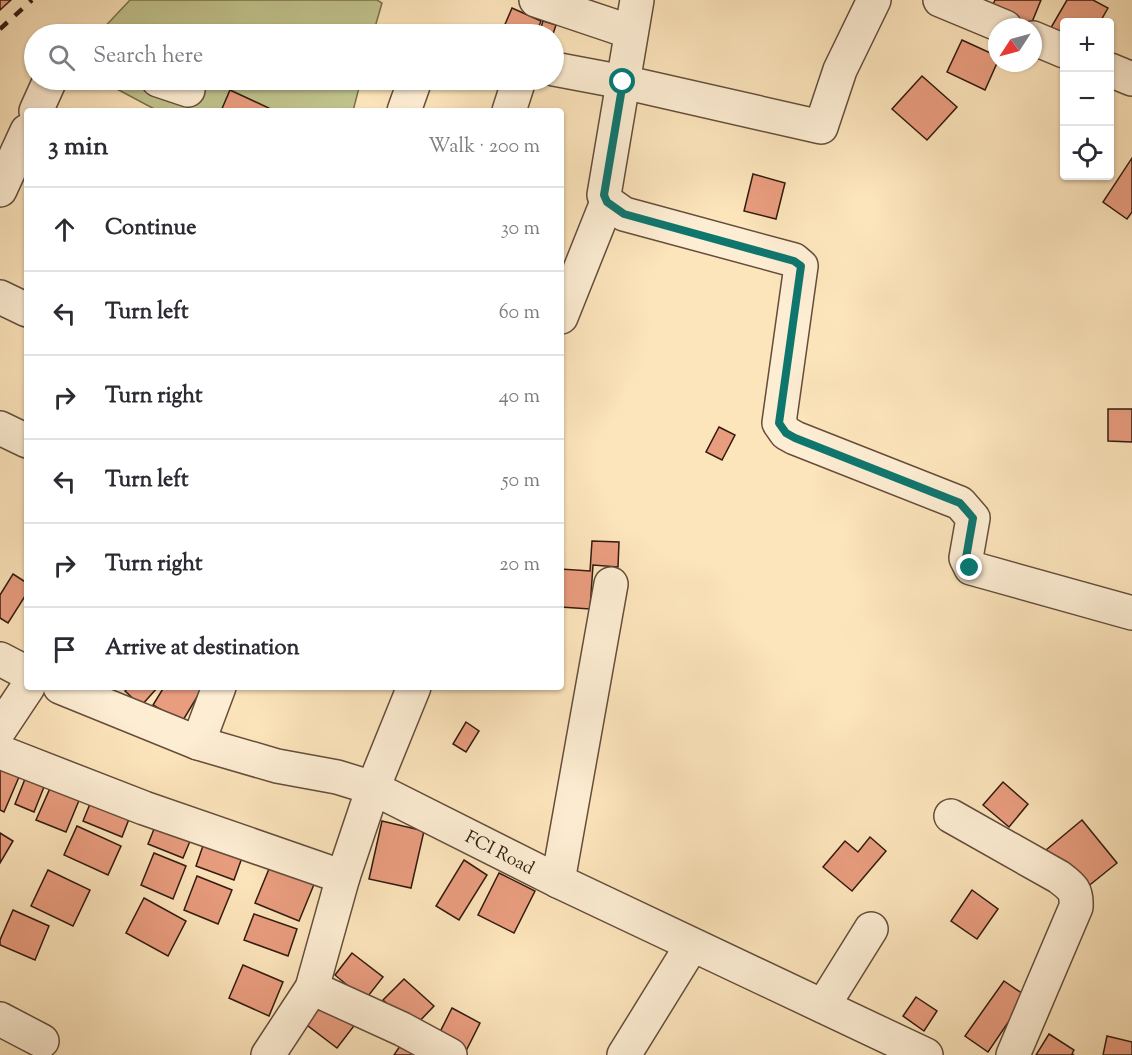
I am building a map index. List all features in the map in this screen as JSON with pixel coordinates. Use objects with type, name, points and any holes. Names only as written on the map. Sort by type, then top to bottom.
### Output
[{"type":"street","points":[[536,0],[631,32]]},
{"type":"street","points":[[637,0],[604,195],[607,202],[624,214],[794,261],[801,266],[779,423],[786,433],[837,456],[960,503],[973,518],[966,558],[970,568],[1132,613]]},
{"type":"street","points":[[564,71],[821,127],[840,70],[874,0]]},
{"type":"street","points":[[940,0],[988,20]]},
{"type":"street","points":[[1042,42],[1060,49]]},
{"type":"street","points":[[1114,72],[1132,79]]},
{"type":"street","points":[[37,108],[45,90]]},
{"type":"street","points":[[405,108],[411,90]]},
{"type":"street","points":[[510,108],[516,90]]},
{"type":"street","points":[[0,190],[24,138]]},
{"type":"street","points":[[564,310],[607,202]]},
{"type":"street","points":[[0,297],[24,309]]},
{"type":"street","points":[[0,428],[24,440]]},
{"type":"street","points":[[558,881],[612,584]]},
{"type":"street","points":[[0,659],[24,671]]},
{"type":"street","points":[[0,729],[26,690]]},
{"type":"street","name":"FCI Road","points":[[67,690],[198,743],[277,766],[338,777],[373,788],[558,881],[926,1055]]},
{"type":"street","points":[[198,743],[218,690]]},
{"type":"street","points":[[268,1055],[312,988],[343,877],[373,788],[413,690]]},
{"type":"street","points":[[0,752],[144,808],[343,877]]},
{"type":"street","points":[[951,816],[1059,878],[1071,886],[1077,897],[1076,907],[1013,1055]]},
{"type":"street","points":[[823,1006],[871,929]]},
{"type":"street","points":[[624,1055],[692,945]]},
{"type":"street","points":[[312,988],[402,1029],[450,1055]]},
{"type":"street","points":[[0,1019],[42,1041]]},
{"type":"green space","points":[[130,0],[377,0],[382,3],[376,24],[107,24]]},
{"type":"green space","points":[[119,90],[358,90],[354,108],[152,108]]},
{"type":"building","points":[[0,0],[11,0],[0,10]]},
{"type":"building","points":[[995,0],[1041,0],[1034,18],[1008,18],[990,11]]},
{"type":"building","points":[[1067,0],[1093,0],[1108,8],[1102,18],[1060,18],[1060,38],[1049,31]]},
{"type":"building","points":[[512,8],[541,21],[540,24],[505,24]]},
{"type":"building","points":[[962,40],[988,52],[988,72],[993,72],[985,90],[947,72]]},
{"type":"building","points":[[922,76],[957,107],[927,140],[892,109]]},
{"type":"building","points":[[230,90],[269,108],[222,108]]},
{"type":"building","points":[[1132,158],[1132,212],[1127,219],[1103,202]]},
{"type":"building","points":[[753,174],[785,183],[776,219],[744,211]]},
{"type":"building","points":[[1108,409],[1132,409],[1132,442],[1108,441]]},
{"type":"building","points":[[719,427],[735,435],[722,460],[706,452]]},
{"type":"building","points":[[592,541],[619,542],[618,567],[593,565],[590,609],[564,607],[564,569],[590,571]]},
{"type":"building","points":[[13,574],[24,581],[24,598],[8,623],[0,618],[0,595]]},
{"type":"building","points":[[126,690],[155,690],[141,706]]},
{"type":"building","points":[[162,690],[201,690],[182,722],[153,705]]},
{"type":"building","points":[[466,722],[479,731],[466,752],[453,744]]},
{"type":"building","points":[[0,761],[22,770],[4,812],[0,810]]},
{"type":"building","points":[[25,779],[44,787],[34,812],[15,804]]},
{"type":"building","points":[[1003,782],[1028,804],[1009,827],[983,805]]},
{"type":"building","points":[[51,786],[80,798],[66,832],[36,820]]},
{"type":"building","points":[[92,799],[131,814],[122,837],[83,821]]},
{"type":"building","points":[[158,819],[193,834],[183,858],[148,844]]},
{"type":"building","points":[[1082,820],[1117,863],[1081,892],[1046,850]]},
{"type":"building","points":[[382,821],[424,831],[411,888],[369,879]]},
{"type":"building","points":[[77,826],[121,846],[108,875],[64,855]]},
{"type":"building","points":[[0,833],[13,841],[0,863]]},
{"type":"building","points":[[206,837],[244,852],[234,880],[196,866]]},
{"type":"building","points":[[870,837],[886,851],[852,891],[823,867],[845,841],[858,852]]},
{"type":"building","points":[[154,853],[186,866],[173,899],[141,885]]},
{"type":"building","points":[[464,860],[487,875],[459,920],[436,906]]},
{"type":"building","points":[[271,864],[315,882],[299,921],[255,903]]},
{"type":"building","points":[[48,870],[90,890],[73,926],[31,906]]},
{"type":"building","points":[[499,873],[535,891],[514,933],[478,915]]},
{"type":"building","points":[[197,876],[232,890],[218,924],[184,910]]},
{"type":"building","points":[[972,890],[998,909],[977,939],[951,921]]},
{"type":"building","points":[[144,898],[186,921],[168,956],[126,933]]},
{"type":"building","points":[[13,910],[49,926],[35,960],[0,945]]},
{"type":"building","points":[[254,914],[297,929],[288,956],[244,940]]},
{"type":"building","points":[[352,953],[383,977],[365,1000],[335,975]]},
{"type":"building","points":[[243,965],[283,982],[269,1016],[229,998]]},
{"type":"building","points":[[404,979],[434,1006],[413,1028],[383,1000]]},
{"type":"building","points":[[1004,981],[1026,996],[988,1052],[965,1036]]},
{"type":"building","points":[[318,993],[357,1022],[337,1048],[299,1019]]},
{"type":"building","points":[[916,997],[937,1011],[924,1031],[903,1016]]},
{"type":"building","points":[[452,1008],[480,1023],[465,1053],[437,1038]]},
{"type":"building","points":[[1049,1034],[1074,1050],[1072,1054],[1074,1055],[1036,1055]]},
{"type":"building","points":[[1107,1036],[1132,1042],[1132,1055],[1103,1055]]},
{"type":"building","points":[[406,1037],[434,1055],[394,1055]]},
{"type":"railway","points":[[0,29],[32,0]]},
{"type":"route","points":[[623,82],[604,195],[607,202],[624,214],[794,261],[801,266],[779,423],[786,433],[795,438],[960,503],[973,518],[966,558],[970,568]]}]
